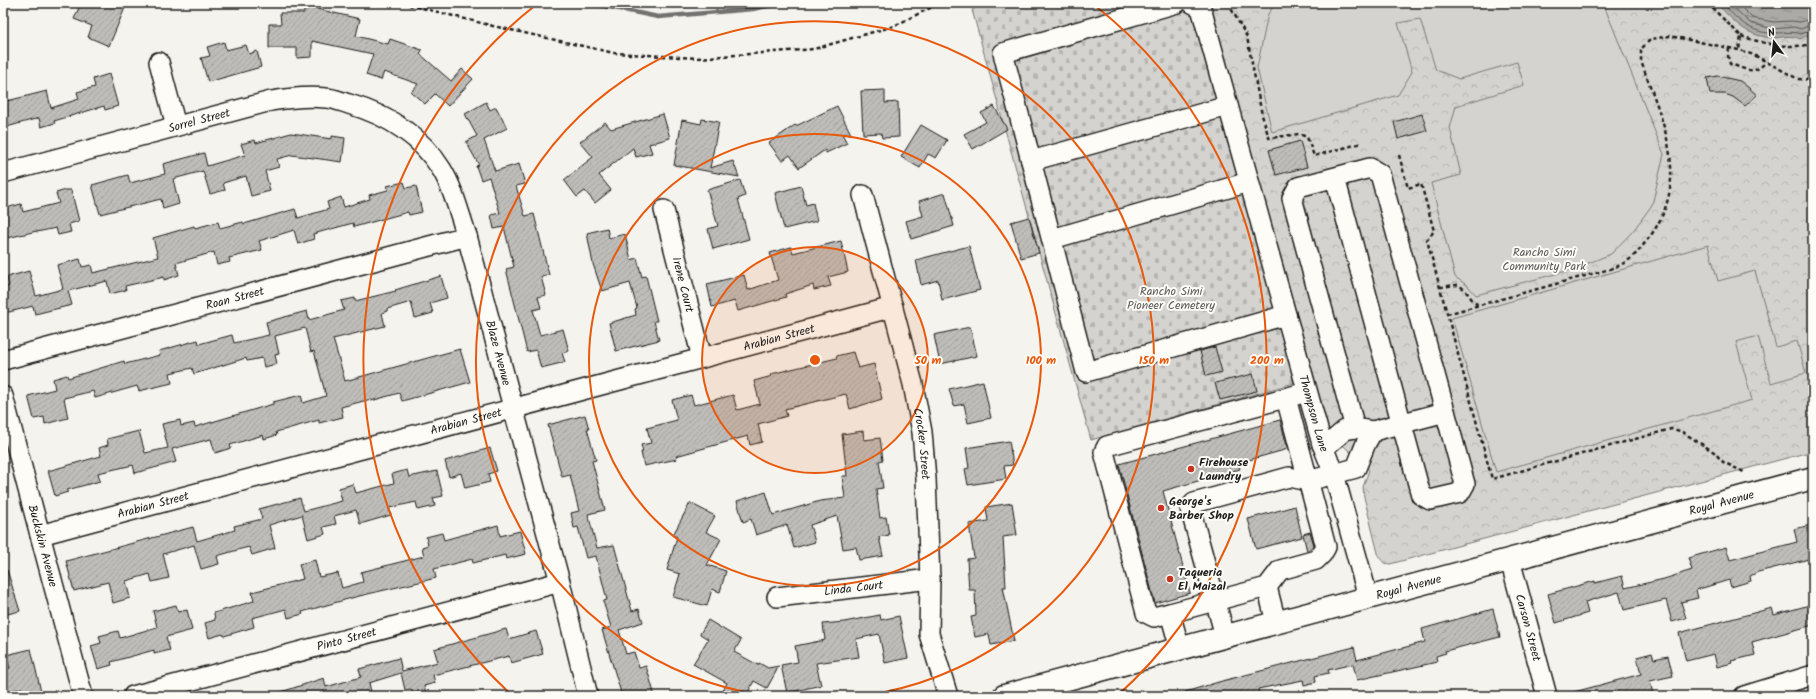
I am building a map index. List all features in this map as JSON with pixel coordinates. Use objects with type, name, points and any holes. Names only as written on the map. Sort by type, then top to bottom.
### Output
[{"type":"main road","name":"Royal Avenue","points":[[1004,696],[1813,478]]},
{"type":"street","points":[[1177,3],[1003,53],[1086,372],[1286,315]]},
{"type":"street","name":"Thompson Lane","points":[[1192,3],[1201,8],[1307,392],[1322,444],[1334,474],[1368,597]]},
{"type":"street","points":[[159,62],[176,126]]},
{"type":"street","name":"Sorrel Street","points":[[3,172],[271,101],[292,97],[327,98],[363,108],[394,122]]},
{"type":"street","points":[[1031,161],[1228,106]]},
{"type":"street","name":"Blaze Avenue","points":[[394,122],[414,137],[430,154],[452,190],[467,236],[560,582],[588,696]]},
{"type":"street","points":[[1335,178],[1421,495],[1430,500],[1460,493],[1464,484],[1380,174],[1370,168],[1298,187],[1292,198],[1354,428]]},
{"type":"street","points":[[1052,239],[1249,182]]},
{"type":"street","name":"Crocker Street","points":[[863,195],[913,384],[922,432],[926,479],[930,579],[929,634],[948,696]]},
{"type":"street","name":"Irene Court","points":[[664,210],[702,358]]},
{"type":"street","name":"Roan Street","points":[[3,360],[467,236]]},
{"type":"street","name":"Arabian Street","points":[[40,535],[893,307]]},
{"type":"street","points":[[1286,398],[1326,547],[1322,554],[1316,560],[1280,570],[1266,587],[1154,617],[1146,613],[1104,452],[1107,446],[1307,392]]},
{"type":"street","name":"Buckskin Avenue","points":[[3,396],[83,696]]},
{"type":"street","points":[[1322,444],[1331,442],[1345,430],[1354,428],[1373,431],[1445,412]]},
{"type":"street","points":[[1225,636],[1190,508],[1194,503],[1289,477],[1308,481],[1356,468],[1366,443],[1373,431]]},
{"type":"street","name":"Carson Street","points":[[1510,560],[1547,696]]},
{"type":"street","name":"Linda Court","points":[[777,597],[930,579]]},
{"type":"street","name":"Pinto Street","points":[[133,696],[560,582]]},
{"type":"street","points":[[1266,587],[1276,622]]},
{"type":"street","points":[[1170,613],[1180,649]]},
{"type":"street","points":[[1744,696],[1813,675]]},
{"type":"path","points":[[402,3],[493,26],[614,53],[697,58],[814,49],[894,26],[940,3]]},
{"type":"path","points":[[1228,3],[1248,36],[1262,115],[1269,138],[1299,134],[1308,137],[1314,156],[1362,143]]},
{"type":"path","points":[[1707,3],[1741,36],[1756,42],[1782,46],[1813,44]]},
{"type":"path","points":[[1447,314],[1610,269],[1626,263],[1638,253],[1655,229],[1670,197],[1672,165],[1667,138],[1641,61],[1641,49],[1651,39],[1670,36],[1739,50],[1754,55],[1798,79],[1813,80]]},
{"type":"path","points":[[1739,50],[1741,36]]},
{"type":"path","points":[[1729,48],[1728,56],[1730,64],[1751,70],[1759,70],[1766,62]]},
{"type":"path","points":[[1399,155],[1408,188],[1421,184],[1434,231],[1427,240],[1492,479],[1671,429],[1681,431],[1714,452],[1723,462],[1744,472]]},
{"type":"path","points":[[1440,288],[1457,285],[1462,288],[1470,299],[1478,305]]},
{"type":"green space","name":"Rancho Simi Pioneer Cemetery","points":[[984,3],[1207,3],[1312,378],[1091,440],[972,10]]},
{"type":"green space","name":"Rancho Simi Community Park","points":[[1207,3],[1813,3],[1813,451],[1390,564],[1384,563],[1379,557],[1364,497],[1363,487],[1369,470],[1327,430]]},
{"type":"green space","points":[[1276,3],[1603,3],[1664,154],[1652,205],[1633,231],[1611,254],[1574,269],[1476,295],[1468,286],[1455,277],[1431,183],[1461,175],[1450,128],[1456,106],[1524,85],[1517,62],[1459,79],[1436,70],[1420,19],[1398,23],[1412,72],[1398,95],[1272,132],[1257,68],[1268,14]]},
{"type":"green space","points":[[1708,245],[1718,281],[1755,271],[1776,347],[1797,341],[1806,373],[1771,383],[1758,336],[1736,342],[1752,400],[1496,472],[1452,318]]},
{"type":"water","points":[[1716,3],[1813,3],[1813,33],[1800,39],[1789,36],[1772,38],[1754,34],[1747,31]]},
{"type":"building","points":[[81,3],[127,3],[109,46],[88,37],[92,26],[74,19]]},
{"type":"building","points":[[304,3],[317,3],[317,9],[360,19],[356,36],[388,44],[390,39],[422,50],[420,54],[451,81],[462,69],[473,79],[448,106],[435,94],[425,104],[411,92],[418,84],[384,72],[381,80],[366,75],[373,54],[312,41],[312,57],[297,58],[297,48],[269,48],[269,24],[281,24],[280,13],[304,13]]},
{"type":"building","points":[[224,42],[226,50],[246,45],[249,54],[257,51],[261,67],[208,82],[201,58],[210,56],[207,47]]},
{"type":"building","points":[[109,74],[118,106],[105,110],[104,106],[54,121],[55,123],[41,127],[39,118],[3,128],[3,102],[47,91],[51,108],[79,99],[77,92],[95,87],[93,79]]},
{"type":"building","points":[[1718,76],[1740,81],[1757,95],[1745,106],[1733,97],[1725,94],[1710,94],[1707,78]]},
{"type":"building","points":[[885,90],[885,103],[898,102],[899,137],[882,138],[881,133],[863,134],[861,91]]},
{"type":"building","points":[[486,102],[490,110],[496,107],[507,128],[484,140],[495,171],[519,164],[525,184],[516,186],[525,216],[534,214],[549,275],[541,277],[546,295],[538,297],[541,308],[533,310],[540,335],[563,329],[569,351],[562,353],[565,362],[541,368],[536,350],[527,352],[506,269],[514,267],[504,227],[494,229],[491,215],[500,213],[489,177],[481,180],[476,166],[479,165],[466,142],[477,136],[465,114]]},
{"type":"building","points":[[837,106],[851,134],[842,134],[847,143],[826,153],[825,150],[799,168],[790,155],[782,161],[769,143],[795,125],[796,126]]},
{"type":"building","points":[[994,106],[1007,129],[973,149],[964,134],[986,122],[981,113]]},
{"type":"building","points":[[663,114],[670,138],[649,144],[652,153],[636,157],[633,148],[599,175],[611,190],[595,203],[585,191],[577,197],[564,180],[593,157],[580,142],[605,122],[611,129]]},
{"type":"building","points":[[1422,114],[1427,131],[1398,139],[1394,122]]},
{"type":"building","points":[[702,119],[719,122],[710,168],[733,161],[739,177],[674,165],[682,120],[701,124]]},
{"type":"building","points":[[921,125],[947,140],[936,158],[928,154],[920,168],[901,157]]},
{"type":"building","points":[[291,133],[332,139],[332,136],[345,138],[342,162],[292,155],[277,159],[279,167],[265,171],[270,191],[251,196],[246,176],[223,183],[225,190],[210,194],[203,171],[173,179],[179,204],[163,209],[161,199],[100,214],[92,185],[128,175],[130,183],[165,174],[163,164],[204,153],[207,166],[245,155],[241,144],[255,140],[256,143]]},
{"type":"building","points":[[1300,141],[1307,167],[1276,175],[1269,150]]},
{"type":"building","points":[[740,180],[745,196],[738,199],[749,239],[713,249],[708,229],[718,226],[707,190]]},
{"type":"building","points":[[404,182],[406,188],[416,186],[422,212],[409,215],[408,212],[354,227],[353,223],[313,234],[314,239],[298,244],[294,230],[259,241],[262,250],[229,258],[230,262],[217,265],[214,252],[176,263],[179,275],[164,280],[164,277],[125,286],[126,290],[110,294],[107,281],[68,291],[72,305],[35,314],[33,306],[5,313],[3,306],[3,288],[9,286],[7,277],[29,271],[36,296],[63,289],[57,265],[80,259],[82,267],[91,265],[93,273],[158,257],[153,238],[194,226],[195,228],[218,222],[220,228],[243,222],[244,224],[295,209],[298,218],[329,209],[327,202],[341,197],[344,207],[370,199],[369,195],[388,190],[387,186]]},
{"type":"building","points":[[801,186],[806,205],[813,203],[817,221],[784,229],[775,193]]},
{"type":"building","points":[[71,190],[79,221],[69,224],[71,232],[58,235],[56,228],[3,239],[3,213],[7,212],[6,208],[21,204],[23,212],[59,203],[56,193]]},
{"type":"building","points":[[945,193],[954,226],[911,239],[906,221],[923,216],[919,201]]},
{"type":"building","points":[[1029,217],[1039,253],[1021,258],[1011,222]]},
{"type":"building","points":[[607,228],[609,238],[625,234],[631,260],[637,258],[642,277],[646,276],[657,321],[654,321],[659,340],[616,351],[609,323],[636,315],[635,309],[637,308],[630,283],[602,291],[593,264],[587,233]]},
{"type":"building","points":[[841,241],[848,272],[828,277],[831,286],[814,290],[813,285],[785,294],[786,297],[738,311],[735,301],[712,307],[707,284],[744,275],[748,290],[778,280],[770,253],[791,247],[793,253]]},
{"type":"building","points":[[969,246],[980,290],[942,300],[938,280],[921,285],[916,260]]},
{"type":"building","points":[[441,276],[447,298],[430,303],[433,313],[415,318],[411,302],[387,309],[387,311],[382,313],[385,326],[333,339],[345,381],[460,349],[470,382],[402,401],[399,393],[371,401],[371,399],[341,407],[343,417],[319,423],[319,420],[276,432],[277,435],[264,439],[263,435],[230,445],[231,448],[215,453],[211,439],[172,449],[176,462],[135,473],[133,465],[98,473],[100,481],[67,490],[68,492],[55,496],[48,471],[101,456],[99,448],[108,445],[107,439],[139,431],[145,453],[168,448],[162,424],[180,420],[181,426],[194,423],[195,427],[273,404],[273,402],[301,395],[303,403],[326,396],[314,351],[311,352],[305,328],[275,336],[279,354],[275,355],[277,364],[264,367],[262,358],[247,361],[246,358],[194,374],[192,368],[170,373],[172,383],[139,391],[137,386],[95,398],[93,391],[64,398],[68,418],[45,424],[44,417],[34,419],[28,396],[55,389],[53,379],[67,375],[68,378],[124,361],[125,364],[160,355],[159,351],[198,340],[199,344],[232,335],[234,343],[269,335],[266,322],[307,311],[309,320],[344,310],[341,301],[355,298],[355,301],[396,291],[395,290]]},
{"type":"building","points":[[970,327],[977,356],[940,364],[934,335]]},
{"type":"building","points":[[1215,347],[1222,372],[1206,376],[1200,351]]},
{"type":"building","points":[[853,352],[858,368],[874,364],[882,399],[850,409],[846,394],[785,409],[787,416],[758,424],[762,442],[750,445],[748,436],[676,456],[677,459],[644,466],[641,445],[651,443],[647,428],[677,420],[672,400],[691,395],[694,405],[733,395],[737,410],[760,404],[754,381],[772,376],[771,374],[837,358],[836,356]]},
{"type":"building","points":[[1253,374],[1257,391],[1220,400],[1215,383]]},
{"type":"building","points":[[983,381],[991,418],[968,423],[964,404],[954,406],[949,389]]},
{"type":"building","points":[[585,415],[589,429],[587,429],[596,460],[592,461],[605,510],[588,514],[597,548],[614,545],[632,611],[639,609],[643,622],[619,630],[626,654],[634,652],[639,668],[646,666],[655,696],[622,696],[602,630],[611,627],[603,601],[607,600],[596,556],[586,558],[578,527],[574,528],[571,513],[579,511],[570,475],[562,477],[548,425]]},
{"type":"building","points":[[1280,420],[1288,449],[1238,463],[1240,469],[1163,491],[1190,593],[1155,603],[1119,464]]},
{"type":"building","points":[[863,431],[864,440],[880,438],[883,460],[879,461],[883,488],[876,489],[880,518],[886,517],[889,535],[879,537],[883,556],[859,560],[856,547],[843,549],[837,516],[810,525],[815,542],[794,548],[787,525],[756,535],[751,519],[743,522],[737,501],[766,492],[773,515],[820,501],[845,498],[842,476],[847,476],[842,434]]},
{"type":"building","points":[[1009,441],[1013,465],[1004,466],[1006,479],[968,485],[965,469],[969,468],[966,448]]},
{"type":"building","points":[[490,448],[497,471],[488,474],[490,482],[465,488],[461,473],[449,477],[445,461]]},
{"type":"building","points":[[407,470],[409,477],[437,471],[443,496],[433,498],[435,506],[418,510],[416,502],[389,508],[391,515],[360,524],[356,510],[334,516],[336,524],[323,527],[325,534],[308,539],[302,515],[269,525],[275,548],[252,555],[249,547],[241,549],[217,556],[219,564],[201,569],[194,545],[163,554],[169,578],[152,582],[150,574],[126,581],[130,598],[113,603],[108,582],[74,591],[66,561],[193,527],[197,541],[235,530],[234,526],[262,519],[259,509],[300,498],[304,511],[342,501],[339,488],[353,484],[356,493],[394,483],[392,474]]},
{"type":"building","points":[[690,503],[715,516],[706,532],[721,539],[707,565],[726,571],[720,592],[712,589],[707,606],[673,597],[680,574],[667,570],[677,537],[673,535]]},
{"type":"building","points":[[1012,503],[1017,535],[1003,537],[1006,587],[1003,587],[1014,641],[991,645],[989,634],[975,637],[971,617],[976,616],[975,590],[969,590],[967,559],[974,558],[969,524],[988,521],[986,507]]},
{"type":"building","points":[[1295,506],[1302,537],[1256,549],[1248,519]]},
{"type":"building","points":[[498,525],[500,536],[520,531],[526,554],[506,559],[505,555],[473,563],[472,559],[434,569],[436,578],[355,597],[302,612],[303,614],[288,618],[286,609],[252,618],[254,627],[224,636],[223,634],[209,638],[205,623],[215,620],[214,613],[254,601],[252,592],[303,579],[299,564],[315,560],[319,577],[338,573],[342,588],[363,582],[361,572],[424,556],[422,547],[428,545],[426,537],[442,533],[444,540]]},
{"type":"building","points":[[1811,525],[1813,540],[1809,541],[1813,558],[1758,572],[1750,576],[1751,581],[1731,587],[1729,580],[1696,590],[1698,598],[1681,602],[1686,618],[1672,622],[1666,600],[1624,610],[1619,592],[1585,602],[1588,613],[1556,623],[1548,594],[1595,581],[1595,583],[1622,576],[1625,588],[1664,579],[1692,570],[1688,558],[1726,547],[1730,560],[1797,542],[1794,529]]},
{"type":"building","points":[[1310,532],[1314,545],[1307,551],[1303,534]]},
{"type":"building","points":[[7,570],[20,611],[3,615],[3,571]]},
{"type":"building","points":[[1813,604],[1813,625],[1752,642],[1755,655],[1731,661],[1732,663],[1717,667],[1714,654],[1686,661],[1679,633],[1772,608],[1774,615]]},
{"type":"building","points":[[176,605],[178,612],[187,610],[192,630],[166,637],[170,650],[154,654],[154,650],[111,662],[112,665],[98,669],[91,646],[101,643],[99,636],[118,631],[120,638],[157,627],[153,611]]},
{"type":"building","points":[[1493,609],[1500,637],[1445,651],[1446,653],[1436,656],[1437,662],[1357,680],[1353,664],[1328,670],[1329,673],[1315,676],[1316,682],[1304,685],[1303,680],[1258,689],[1260,696],[1185,696],[1185,692],[1222,681],[1354,647],[1357,660],[1425,642],[1422,629]]},
{"type":"building","points":[[880,615],[881,620],[899,616],[908,658],[885,663],[879,634],[856,639],[859,657],[816,663],[821,685],[787,693],[781,665],[798,662],[795,646],[825,640],[823,624],[844,622]]},
{"type":"building","points":[[708,620],[741,640],[734,652],[758,665],[759,663],[768,668],[779,666],[767,688],[754,681],[746,696],[720,696],[727,683],[693,664],[708,639],[700,634]]},
{"type":"building","points":[[506,629],[509,639],[536,631],[543,654],[511,663],[509,656],[433,675],[435,683],[424,686],[426,693],[413,696],[411,689],[405,690],[401,673],[369,683],[372,696],[279,696],[278,693],[324,678],[326,687],[361,677],[359,669],[399,658],[402,671],[438,662],[434,649]]},
{"type":"building","points":[[31,649],[42,696],[25,696],[22,688],[6,692],[3,680],[3,670],[10,668],[6,655]]},
{"type":"building","points":[[1652,653],[1654,659],[1668,656],[1673,676],[1650,681],[1653,694],[1645,696],[1574,696],[1574,692],[1641,674],[1637,657]]},
{"type":"waterway","points":[[590,3],[658,17],[753,9],[781,3]]},
{"type":"place","name":"Firehouse Laundry","points":[[1191,469]]},
{"type":"place","name":"George's Barber Shop","points":[[1161,508]]},
{"type":"place","name":"Taqueria El Maizal","points":[[1170,579]]}]
